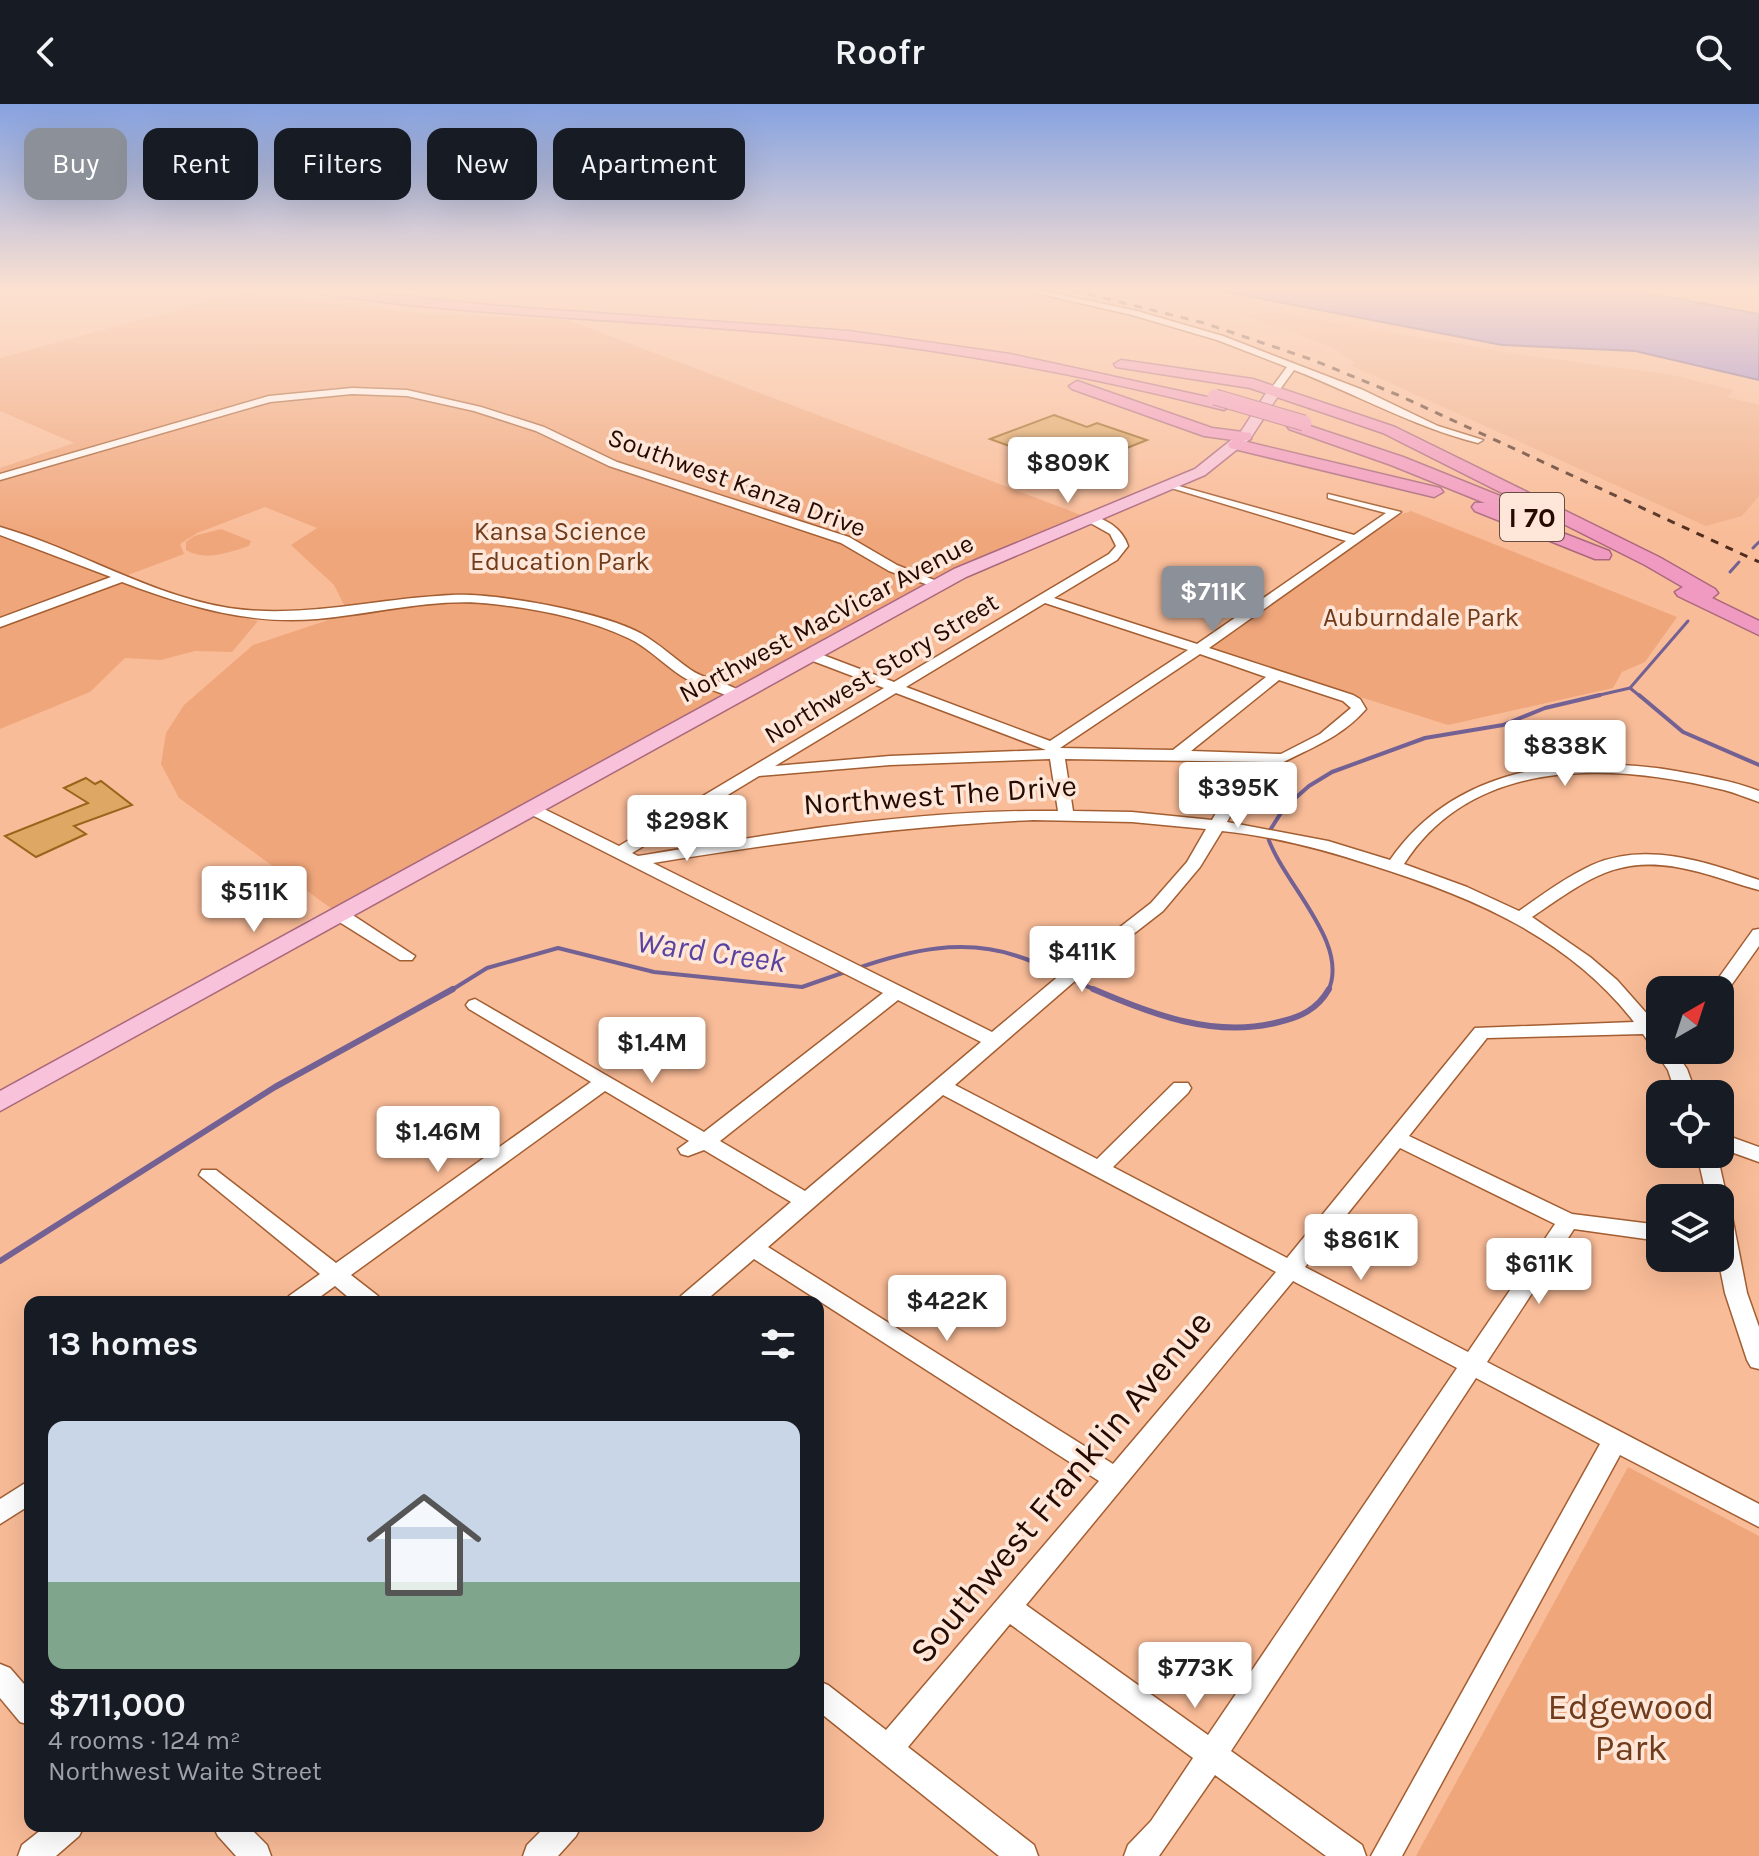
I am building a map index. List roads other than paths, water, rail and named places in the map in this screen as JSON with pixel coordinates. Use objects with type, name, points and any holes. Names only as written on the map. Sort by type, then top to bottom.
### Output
[{"type":"highway","points":[[1029,372],[1210,433],[1454,498],[1542,530],[1656,578]]},
{"type":"highway","name":"I 70","points":[[1079,372],[1220,401]]},
{"type":"highway","name":"I 70","points":[[1099,372],[1220,401],[1407,457],[1495,492],[1759,618]]},
{"type":"highway","points":[[1179,372],[1275,390],[1373,423],[1432,449],[1652,561],[1708,593]]},
{"type":"highway","name":"I 70","points":[[1300,424],[1485,496],[1759,629]]},
{"type":"highway","points":[[1210,433],[1222,443],[1219,460]]},
{"type":"main road","name":"Northwest MacVicar Avenue","points":[[0,1102],[938,584],[1026,542],[1172,485],[1219,460],[1240,440],[1275,390]]},
{"type":"street","name":"Northwest MacVicar Avenue","points":[[1275,390],[1288,372]]},
{"type":"street","points":[[1302,372],[1359,392],[1434,428],[1478,440]]},
{"type":"street","name":"Southwest Kanza Drive","points":[[0,476],[269,399],[330,392],[407,393],[540,429],[613,464],[845,540],[893,568],[938,584]]},
{"type":"street","points":[[1172,485],[1356,540]]},
{"type":"street","points":[[1054,750],[1395,512],[1332,496]]},
{"type":"street","name":"Northwest Story Street","points":[[621,852],[1046,599],[1119,551],[1122,546],[1119,534],[1089,518]]},
{"type":"street","points":[[0,531],[198,605],[261,615],[315,615],[452,599],[516,604],[605,624],[636,636],[689,675],[738,695]]},
{"type":"street","points":[[0,623],[123,577]]},
{"type":"street","points":[[696,1296],[1085,963],[1157,907],[1179,884],[1239,787],[1262,767],[1333,731],[1358,711],[1358,704],[1348,698],[1046,599]]},
{"type":"street","points":[[810,655],[1054,750]]},
{"type":"street","points":[[1178,754],[1273,678],[1272,673]]},
{"type":"street","points":[[1054,750],[1066,815]]},
{"type":"street","points":[[751,773],[856,761],[1054,750],[1282,758]]},
{"type":"street","points":[[1395,865],[1413,841],[1455,802],[1496,782],[1534,771],[1626,769],[1691,779],[1756,796]]},
{"type":"street","points":[[532,809],[996,1042]]},
{"type":"street","name":"Northwest The Drive","points":[[638,861],[796,833],[969,817],[1066,815],[1240,828],[1301,839],[1395,865],[1521,917],[1594,966],[1646,1026]]},
{"type":"street","points":[[1521,917],[1604,866],[1626,860],[1658,859],[1759,885]]},
{"type":"street","points":[[339,914],[406,956]]},
{"type":"street","points":[[1729,976],[1759,934]]},
{"type":"street","points":[[697,1145],[896,992]]},
{"type":"street","points":[[475,1005],[604,1082],[697,1145],[807,1202]]},
{"type":"street","name":"Southwest Franklin Avenue","points":[[888,1749],[1289,1271],[1482,1032],[1646,1044]]},
{"type":"street","points":[[305,1296],[604,1082]]},
{"type":"street","points":[[943,1087],[1759,1516]]},
{"type":"street","points":[[1099,1169],[1181,1088]]},
{"type":"street","points":[[1397,1138],[1568,1221],[1646,1231]]},
{"type":"street","points":[[1734,1145],[1759,1155]]},
{"type":"street","points":[[209,1175],[362,1296]]},
{"type":"street","points":[[1139,1856],[1161,1831],[1568,1221]]},
{"type":"street","points":[[753,1248],[1116,1479]]},
{"type":"street","points":[[1731,1272],[1759,1360]]},
{"type":"street","points":[[1386,1856],[1615,1440]]},
{"type":"street","points":[[0,1513],[24,1495]]},
{"type":"street","points":[[1008,1607],[1351,1856]]},
{"type":"street","points":[[0,1677],[24,1705]]},
{"type":"street","points":[[824,1699],[1023,1856]]},
{"type":"street","points":[[33,1856],[62,1832]]},
{"type":"street","points":[[234,1832],[256,1856]]},
{"type":"street","points":[[538,1856],[560,1832]]},
{"type":"waterway","name":"Ward Creek","points":[[1753,548],[1759,542]]},
{"type":"waterway","name":"Ward Creek","points":[[1730,572],[1739,562]]},
{"type":"waterway","name":"Ward Creek","points":[[1630,688],[1688,621]]},
{"type":"waterway","name":"Ward Creek","points":[[1591,697],[1630,688]]},
{"type":"waterway","points":[[1630,688],[1641,697]]},
{"type":"waterway","name":"Ward Creek","points":[[1328,990],[1333,972],[1323,933],[1275,854],[1267,835],[1284,808],[1309,786],[1332,772],[1425,738],[1503,725],[1545,708],[1600,695]]},
{"type":"waterway","points":[[1639,695],[1683,732],[1759,765]]},
{"type":"waterway","name":"Ward Creek","points":[[450,991],[487,968],[558,948],[654,972],[802,987],[848,971]]},
{"type":"waterway","name":"Ward Creek","points":[[858,968],[937,948],[977,948],[1027,960],[1098,991]]},
{"type":"waterway","name":"Ward Creek","points":[[0,1261],[275,1087],[453,989]]},
{"type":"waterway","name":"Ward Creek","points":[[1093,989],[1098,991]]},
{"type":"waterway","name":"Ward Creek","points":[[1098,991],[1160,1015],[1231,1028],[1294,1018],[1307,1012],[1328,990]]},
{"type":"railway","points":[[1342,372],[1759,562]]},
{"type":"park label","name":"Kansa Science Education Park","points":[[560,546]]},
{"type":"park label","name":"Auburndale Park","points":[[1421,617]]},
{"type":"park label","name":"Edgewood Park","points":[[1631,1726]]}]
